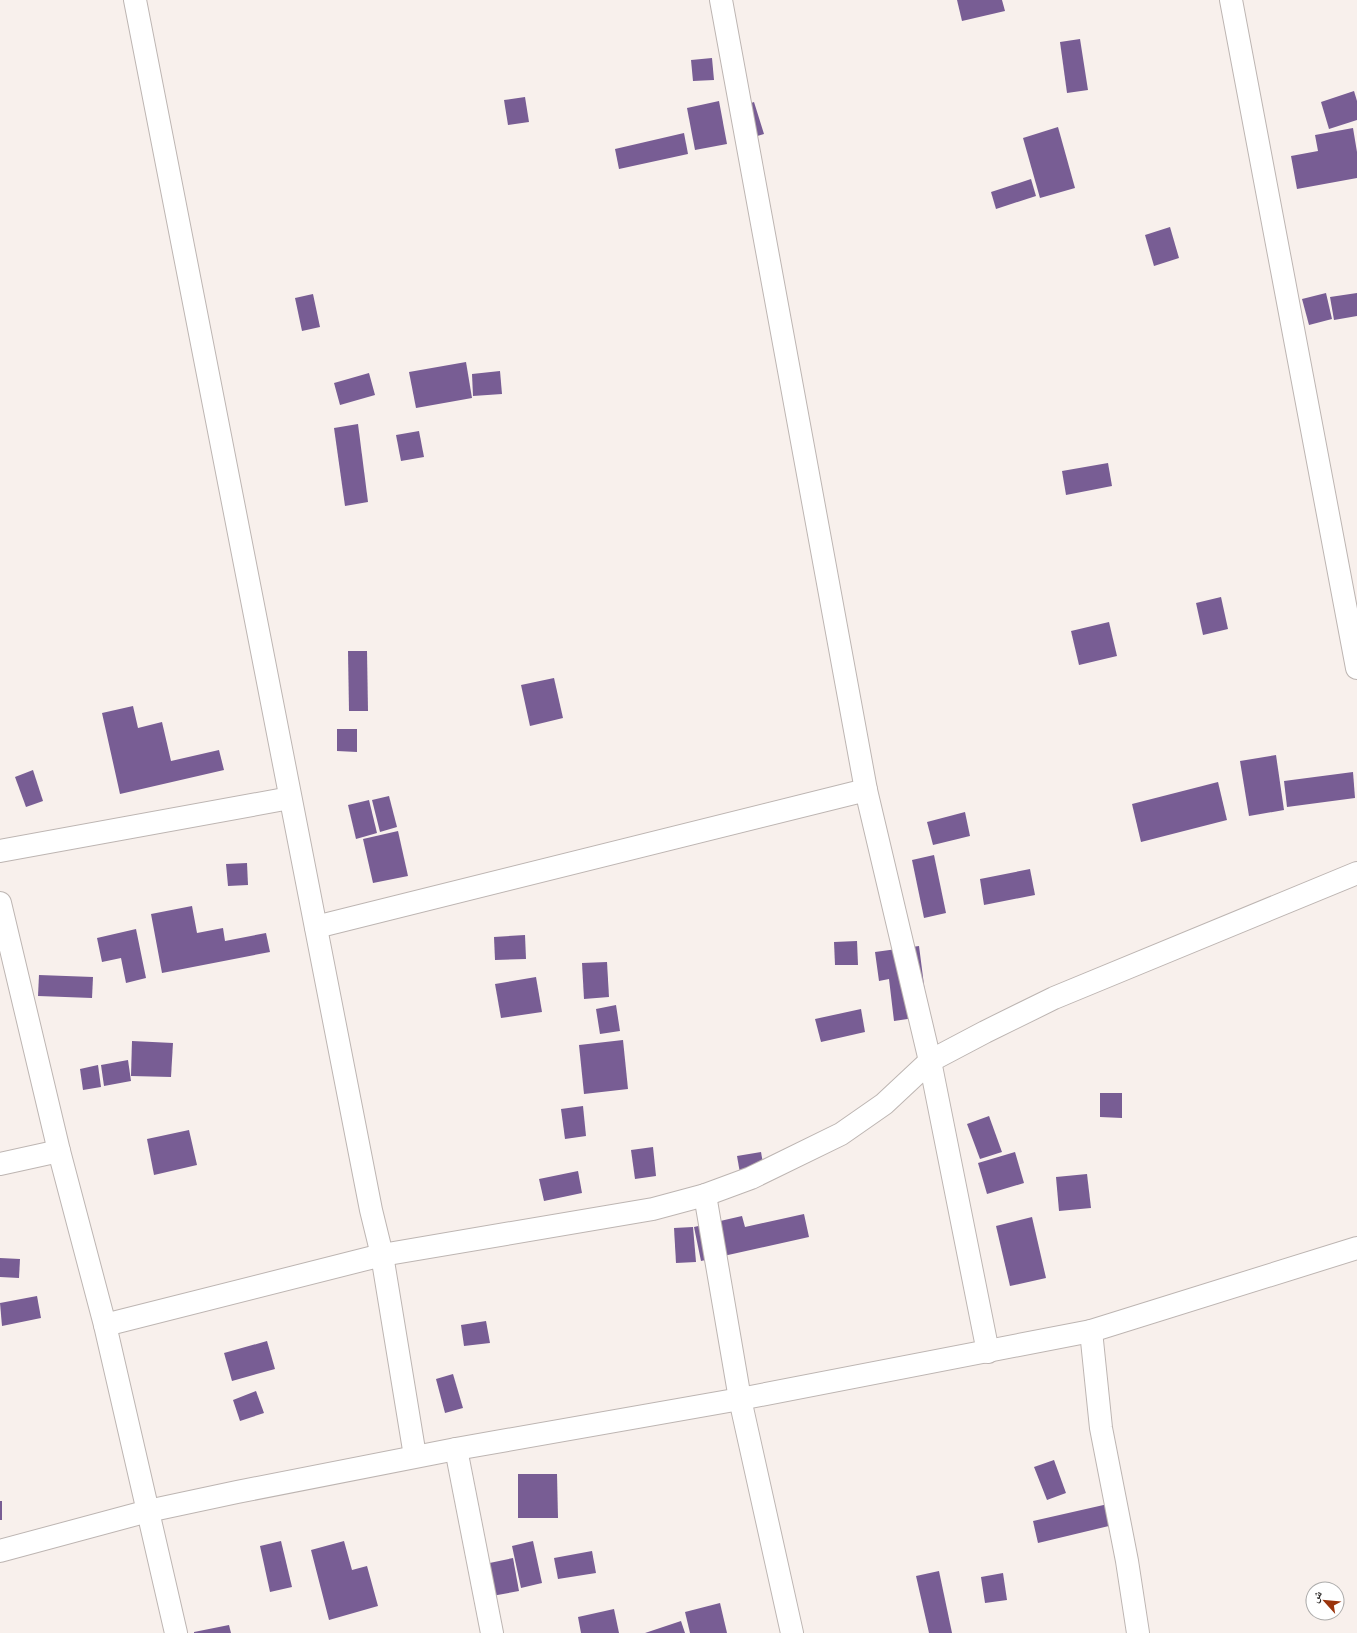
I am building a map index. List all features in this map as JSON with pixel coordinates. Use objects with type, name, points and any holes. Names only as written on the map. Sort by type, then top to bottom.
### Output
[{"type":"street","points":[[135,0],[290,798],[382,1255],[415,1456]]},
{"type":"street","points":[[722,0],[866,790],[930,1061],[988,1352]]},
{"type":"street","points":[[1231,0],[1357,668]]},
{"type":"street","points":[[316,927],[866,790]]},
{"type":"street","points":[[0,851],[290,798]]},
{"type":"street","points":[[105,1325],[382,1255],[653,1209],[705,1195],[750,1178],[841,1134],[884,1104],[930,1061],[1054,998],[1357,873]]},
{"type":"street","points":[[0,903],[59,1151],[105,1325],[176,1633]]},
{"type":"street","points":[[0,1164],[59,1151]]},
{"type":"street","points":[[705,1195],[740,1399],[792,1633]]},
{"type":"street","points":[[0,1551],[148,1511],[415,1456],[740,1399],[1091,1331],[1357,1248]]},
{"type":"street","points":[[1091,1331],[1101,1428],[1127,1560],[1138,1633]]},
{"type":"street","points":[[456,1448],[492,1633]]},
{"type":"building","points":[[957,0],[1002,0],[1005,11],[962,21]]},
{"type":"building","points":[[1080,39],[1088,90],[1067,93],[1060,42]]},
{"type":"building","points":[[712,58],[714,80],[693,81],[691,60]]},
{"type":"building","points":[[1354,91],[1357,101],[1357,120],[1329,129],[1321,102]]},
{"type":"building","points":[[525,97],[529,122],[508,125],[504,100]]},
{"type":"building","points":[[719,101],[727,144],[695,150],[687,108]]},
{"type":"building","points":[[754,102],[764,134],[744,140],[734,109]]},
{"type":"building","points":[[1058,127],[1075,188],[1040,198],[1023,138]]},
{"type":"building","points":[[1353,128],[1357,152],[1357,178],[1297,189],[1291,156],[1318,151],[1315,135]]},
{"type":"building","points":[[684,133],[688,154],[619,169],[615,149]]},
{"type":"building","points":[[1031,179],[1036,196],[996,209],[991,192]]},
{"type":"building","points":[[1170,227],[1179,258],[1154,266],[1145,235]]},
{"type":"building","points":[[1326,293],[1332,319],[1309,325],[1302,299]]},
{"type":"building","points":[[1357,293],[1357,316],[1334,320],[1330,297]]},
{"type":"building","points":[[313,294],[320,327],[302,331],[295,298]]},
{"type":"building","points":[[466,362],[472,398],[416,408],[409,372]]},
{"type":"building","points":[[500,371],[502,394],[473,396],[472,374]]},
{"type":"building","points":[[369,373],[375,395],[340,405],[334,383]]},
{"type":"building","points":[[358,424],[368,502],[345,506],[334,428]]},
{"type":"building","points":[[419,431],[424,457],[401,461],[396,435]]},
{"type":"building","points":[[1108,463],[1112,486],[1066,495],[1062,471]]},
{"type":"building","points":[[1221,597],[1228,629],[1203,635],[1196,603]]},
{"type":"building","points":[[1109,622],[1117,656],[1079,665],[1071,631]]},
{"type":"building","points":[[348,651],[367,651],[368,711],[349,711]]},
{"type":"building","points":[[554,678],[563,718],[530,726],[521,685]]},
{"type":"building","points":[[133,706],[138,728],[162,722],[171,761],[219,750],[224,770],[120,794],[102,713]]},
{"type":"building","points":[[337,729],[357,729],[357,752],[337,751]]},
{"type":"building","points":[[1276,755],[1284,810],[1249,816],[1240,761]]},
{"type":"building","points":[[33,770],[43,801],[26,807],[15,777]]},
{"type":"building","points":[[1353,772],[1355,798],[1287,807],[1284,781]]},
{"type":"building","points":[[1218,782],[1227,820],[1141,842],[1132,804]]},
{"type":"building","points":[[389,796],[397,827],[380,832],[372,800]]},
{"type":"building","points":[[369,800],[377,833],[356,839],[348,805]]},
{"type":"building","points":[[965,812],[970,836],[933,845],[927,822]]},
{"type":"building","points":[[398,831],[408,876],[373,883],[363,839]]},
{"type":"building","points":[[934,855],[946,913],[924,918],[912,860]]},
{"type":"building","points":[[247,863],[248,885],[228,886],[226,864]]},
{"type":"building","points":[[1030,869],[1035,895],[984,905],[980,879]]},
{"type":"building","points":[[192,906],[197,933],[223,928],[225,941],[266,933],[270,952],[162,973],[151,914]]},
{"type":"building","points":[[136,929],[146,978],[126,983],[121,958],[102,962],[97,938]]},
{"type":"building","points":[[525,935],[526,959],[495,960],[494,937]]},
{"type":"building","points":[[857,941],[858,965],[835,965],[834,942]]},
{"type":"building","points":[[919,946],[928,1016],[894,1021],[889,979],[879,981],[875,952]]},
{"type":"building","points":[[607,962],[609,997],[584,999],[582,963]]},
{"type":"building","points":[[39,975],[93,977],[92,998],[38,996]]},
{"type":"building","points":[[536,977],[542,1012],[501,1018],[495,984]]},
{"type":"building","points":[[616,1005],[620,1031],[600,1034],[596,1009]]},
{"type":"building","points":[[861,1009],[865,1032],[821,1042],[815,1019]]},
{"type":"building","points":[[623,1040],[628,1089],[584,1094],[579,1045]]},
{"type":"building","points":[[132,1041],[173,1043],[171,1077],[131,1076]]},
{"type":"building","points":[[128,1060],[131,1081],[104,1086],[101,1065]]},
{"type":"building","points":[[98,1065],[101,1087],[83,1090],[80,1069]]},
{"type":"building","points":[[1100,1093],[1122,1093],[1122,1118],[1100,1117]]},
{"type":"building","points":[[583,1106],[586,1136],[565,1139],[561,1109]]},
{"type":"building","points":[[989,1116],[1002,1152],[980,1159],[967,1124]]},
{"type":"building","points":[[189,1130],[197,1165],[154,1175],[147,1139]]},
{"type":"building","points":[[653,1147],[656,1176],[635,1179],[631,1150]]},
{"type":"building","points":[[761,1152],[764,1169],[740,1173],[737,1156]]},
{"type":"building","points":[[1015,1152],[1024,1183],[987,1194],[978,1163]]},
{"type":"building","points":[[578,1171],[582,1193],[544,1201],[539,1179]]},
{"type":"building","points":[[1087,1174],[1091,1208],[1059,1211],[1056,1177]]},
{"type":"building","points":[[804,1214],[809,1237],[701,1261],[694,1227],[742,1216],[745,1227]]},
{"type":"building","points":[[1032,1217],[1046,1278],[1010,1286],[996,1226]]},
{"type":"building","points":[[693,1227],[696,1262],[676,1263],[674,1228]]},
{"type":"building","points":[[0,1258],[20,1259],[19,1278],[0,1277]]},
{"type":"building","points":[[37,1296],[41,1318],[2,1326],[0,1303]]},
{"type":"building","points":[[486,1321],[490,1343],[464,1346],[461,1325]]},
{"type":"building","points":[[267,1341],[275,1369],[232,1381],[224,1353]]},
{"type":"building","points":[[453,1374],[463,1408],[445,1413],[436,1379]]},
{"type":"building","points":[[256,1391],[264,1413],[240,1421],[233,1400]]},
{"type":"building","points":[[1054,1460],[1066,1493],[1047,1500],[1034,1467]]},
{"type":"building","points":[[518,1474],[557,1474],[558,1518],[518,1518]]},
{"type":"building","points":[[0,1501],[2,1501],[2,1520],[0,1520]]},
{"type":"building","points":[[1108,1504],[1113,1525],[1038,1543],[1033,1521]]},
{"type":"building","points":[[281,1541],[292,1587],[270,1592],[260,1546]]},
{"type":"building","points":[[344,1541],[352,1570],[367,1566],[378,1606],[329,1620],[311,1550]]},
{"type":"building","points":[[533,1541],[542,1583],[521,1588],[512,1546]]},
{"type":"building","points":[[592,1551],[596,1573],[558,1579],[554,1558]]},
{"type":"building","points":[[513,1558],[519,1591],[481,1598],[475,1566]]},
{"type":"building","points":[[939,1571],[952,1633],[929,1633],[916,1576]]},
{"type":"building","points":[[1003,1573],[1007,1600],[985,1603],[981,1577]]},
{"type":"building","points":[[720,1603],[727,1633],[690,1633],[685,1612]]},
{"type":"building","points":[[614,1609],[619,1633],[581,1633],[578,1617]]},
{"type":"building","points":[[681,1621],[685,1633],[645,1633]]},
{"type":"building","points":[[229,1625],[231,1633],[194,1633],[194,1632]]}]
